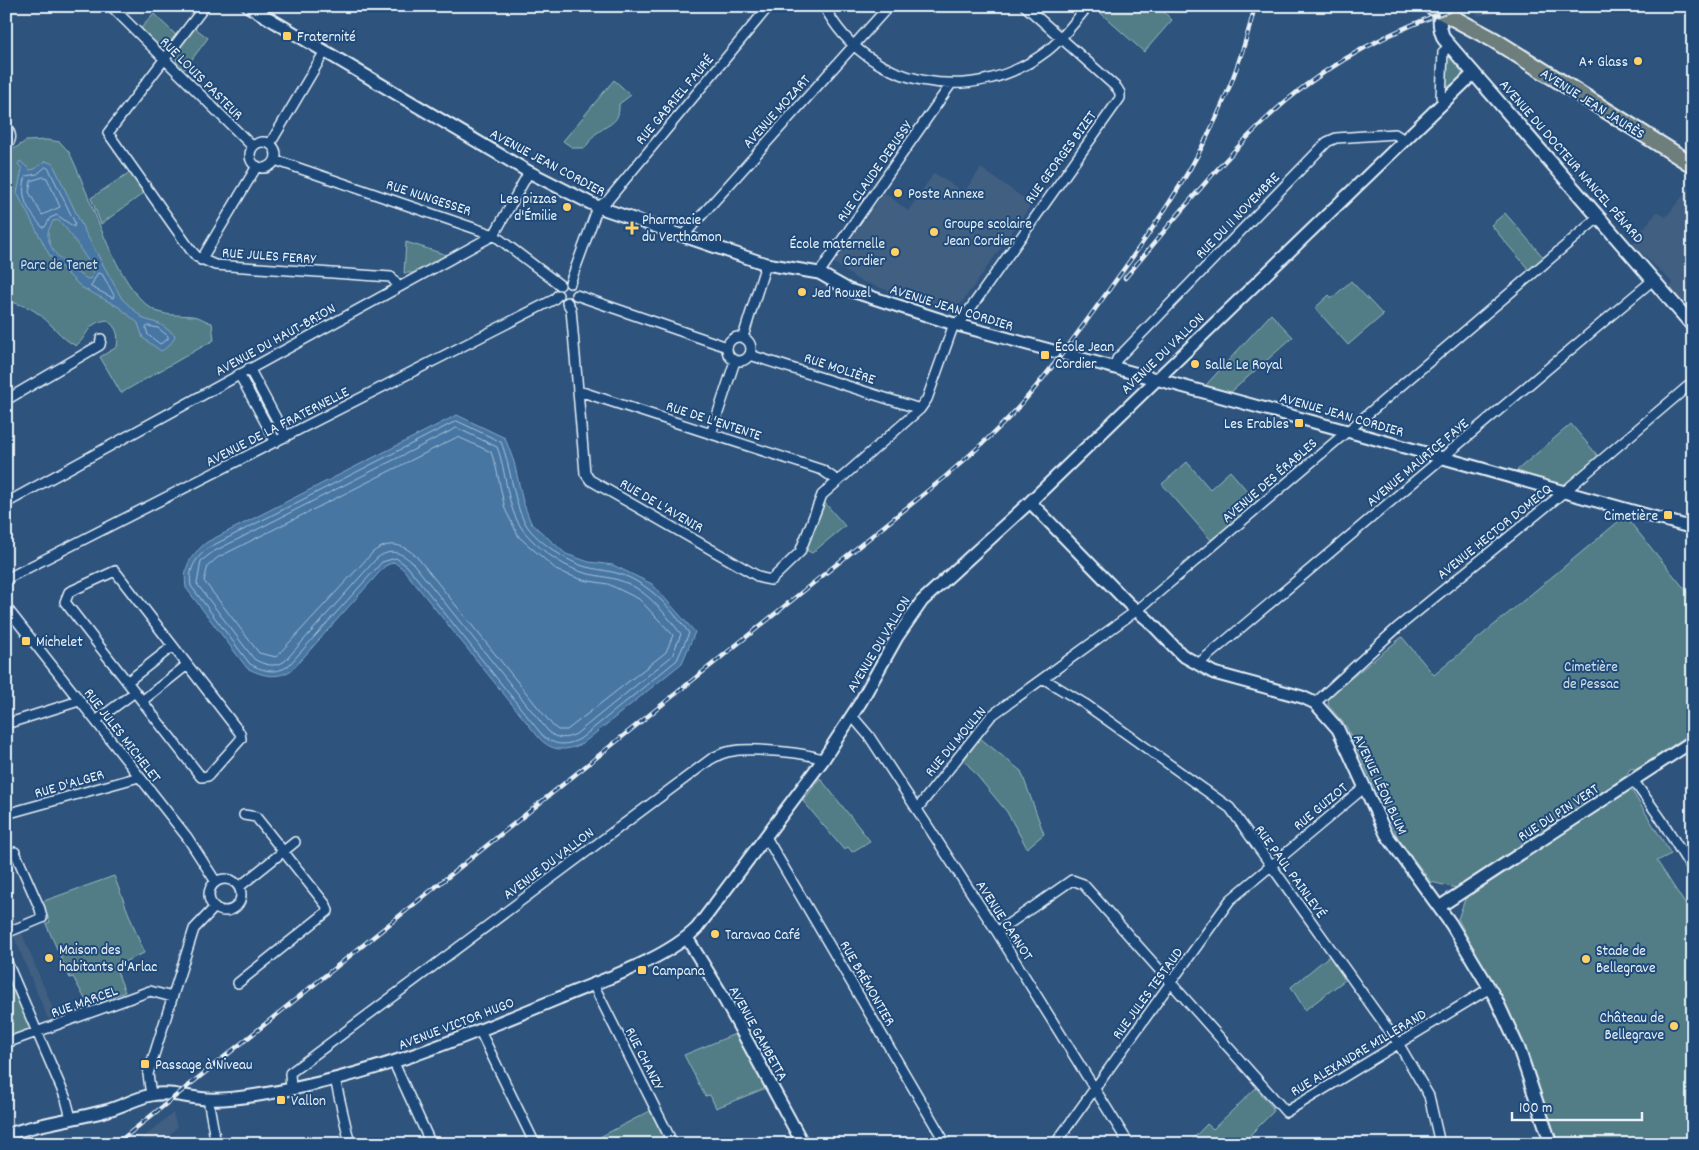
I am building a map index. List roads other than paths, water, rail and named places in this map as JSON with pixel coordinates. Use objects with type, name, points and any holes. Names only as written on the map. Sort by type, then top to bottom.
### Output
[{"type":"main road","name":"AVENUE JEAN JAURÈS","points":[[1442,8],[1693,165]]},
{"type":"main road","name":"AVENUE DU DOCTEUR NANCEL PÉNARD","points":[[1442,8],[1440,30],[1450,46],[1693,326]]},
{"type":"street","name":"RUE LOUIS PASTEUR","points":[[111,6],[253,147]]},
{"type":"street","points":[[165,60],[205,6]]},
{"type":"street","name":"AVENUE JEAN CORDIER","points":[[248,6],[529,172],[598,207],[766,264],[819,273],[849,290],[954,324],[1348,431],[1693,528]]},
{"type":"street","name":"RUE GABRIEL FAURÉ","points":[[598,207],[608,200],[769,6]]},
{"type":"street","points":[[824,6],[829,17],[853,46],[874,62],[920,81],[951,84],[1002,76],[1047,51],[1061,38],[1088,6]]},
{"type":"street","name":"AVENUE MOZART","points":[[684,235],[890,6]]},
{"type":"street","points":[[1025,6],[1061,38]]},
{"type":"street","name":"RUE GEORGES BIZET","points":[[954,324],[963,318],[1120,98],[1117,88],[1061,38]]},
{"type":"street","points":[[1445,101],[1441,97],[1442,59],[1444,52],[1450,46]]},
{"type":"street","points":[[270,144],[325,51]]},
{"type":"street","name":"RUE JULES FERRY","points":[[165,60],[108,133],[190,249],[201,260],[215,265],[391,277],[399,287]]},
{"type":"street","name":"AVENUE DU VALLON","points":[[290,1089],[290,1073],[711,759],[722,753],[735,750],[808,755],[823,760],[852,716],[897,636],[922,601],[1030,502],[1474,73]]},
{"type":"street","name":"RUE CLAUDE DEBUSSY","points":[[819,273],[951,84]]},
{"type":"street","points":[[6,126],[11,134],[11,140],[6,146]]},
{"type":"street","name":"RUE DU 11 NOVEMBRE","points":[[1114,367],[1117,359],[1328,142],[1336,138],[1395,134],[1404,140]]},
{"type":"street","points":[[263,142],[270,144],[276,153],[275,160],[269,166],[257,166],[251,160],[253,147],[263,142]]},
{"type":"street","name":"RUE NUNGESSER","points":[[275,160],[494,235],[560,285]]},
{"type":"street","points":[[201,260],[257,166]]},
{"type":"street","points":[[494,235],[529,172]]},
{"type":"street","points":[[570,283],[598,207]]},
{"type":"street","name":"AVENUE DES ÉRABLES","points":[[1044,679],[1137,611],[1599,217]]},
{"type":"street","name":"AVENUE DU HAUT-BRION","points":[[6,502],[494,235]]},
{"type":"street","points":[[743,337],[766,264]]},
{"type":"street","name":"AVENUE MAURICE FAYE","points":[[1198,664],[1653,280]]},
{"type":"street","points":[[570,283],[560,285],[558,295],[560,299],[567,302],[576,295]]},
{"type":"street","points":[[570,283],[576,291],[576,295]]},
{"type":"street","name":"AVENUE DE LA FRATERNELLE","points":[[6,579],[544,305],[558,295]]},
{"type":"street","points":[[576,295],[727,347]]},
{"type":"street","name":"RUE DE L'AVENIR","points":[[567,302],[570,309],[579,391],[585,473],[590,480],[761,578],[771,580],[800,552],[822,495],[838,481]]},
{"type":"street","points":[[838,481],[920,409],[927,399],[954,324]]},
{"type":"street","points":[[743,337],[750,342],[750,355],[742,361],[735,361],[728,355],[727,347],[731,340],[743,337]]},
{"type":"street","points":[[6,400],[100,345],[101,339]]},
{"type":"street","name":"RUE MOLIÈRE","points":[[750,355],[920,409]]},
{"type":"street","points":[[711,434],[735,361]]},
{"type":"street","points":[[249,368],[286,436]]},
{"type":"street","points":[[239,374],[276,442]]},
{"type":"street","name":"AVENUE HECTOR DOMECQ","points":[[1315,703],[1397,628],[1564,492],[1693,382]]},
{"type":"street","name":"RUE DE L'ENTENTE","points":[[579,391],[822,470],[838,481]]},
{"type":"street","name":"AVENUE LÉON BLUM","points":[[1030,502],[1182,655],[1214,672],[1302,697],[1315,703],[1338,729],[1386,834],[1439,907],[1490,988],[1519,1049],[1551,1144]]},
{"type":"street","points":[[115,571],[188,665],[240,733],[241,739],[208,776],[201,777],[67,607],[65,602],[69,592],[115,571]]},
{"type":"street","name":"RUE JULES MICHELET","points":[[6,607],[97,720],[187,837],[216,882]]},
{"type":"street","points":[[127,682],[173,646]]},
{"type":"street","points":[[142,701],[188,665]]},
{"type":"street","name":"RUE DU MOULIN","points":[[916,809],[991,716],[1044,679]]},
{"type":"street","name":"RUE PAUL PAINLEVÉ","points":[[1044,679],[1085,704],[1230,808],[1398,1043],[1429,1096],[1440,1144]]},
{"type":"street","points":[[97,720],[135,692]]},
{"type":"street","points":[[6,724],[80,701]]},
{"type":"street","name":"AVENUE CARNOT","points":[[852,716],[870,736],[998,932],[1129,1144]]},
{"type":"street","name":"RUE DU PIN VERT","points":[[1439,907],[1693,741]]},
{"type":"street","name":"AVENUE VICTOR HUGO","points":[[6,1135],[116,1108],[151,1095],[165,1094],[208,1099],[262,1094],[335,1079],[394,1063],[480,1031],[659,954],[687,938],[697,928],[823,760]]},
{"type":"street","name":"RUE D'ALGER","points":[[6,814],[139,777]]},
{"type":"street","points":[[1633,780],[1693,871]]},
{"type":"street","name":"RUE GUIZOT","points":[[1270,866],[1364,787]]},
{"type":"street","points":[[238,983],[328,911],[326,904],[256,817],[244,815]]},
{"type":"street","name":"RUE BRÉMONTIER","points":[[766,837],[946,1144]]},
{"type":"street","points":[[239,887],[295,842]]},
{"type":"street","points":[[6,933],[42,918],[40,909],[15,852]]},
{"type":"street","name":"RUE JULES TESTAUD","points":[[1055,1144],[1230,900],[1270,866]]},
{"type":"street","points":[[231,880],[239,887],[241,895],[235,907],[227,911],[215,907],[209,894],[216,882],[231,880]]},
{"type":"street","points":[[998,932],[1072,880],[1077,881],[1083,884],[1171,983]]},
{"type":"street","points":[[151,1095],[148,1074],[194,929],[215,907]]},
{"type":"street","name":"AVENUE GAMBETTA","points":[[687,938],[803,1144]]},
{"type":"street","points":[[6,960],[36,1034],[66,1099],[71,1118]]},
{"type":"street","name":"RUE ALEXANDRE MILLERAND","points":[[1171,983],[1286,1112],[1490,988]]},
{"type":"street","name":"RUE CHANZY","points":[[592,984],[673,1144]]},
{"type":"street","name":"RUE MARCEL","points":[[6,1043],[36,1034],[150,991],[172,996]]},
{"type":"street","points":[[480,1031],[535,1144]]},
{"type":"street","points":[[394,1063],[431,1144]]},
{"type":"street","points":[[335,1079],[350,1144]]},
{"type":"street","points":[[208,1099],[216,1144]]},
{"type":"water","points":[[20,161],[30,170],[35,169],[46,161],[53,164],[84,230],[122,299],[144,319],[160,324],[175,335],[168,346],[161,351],[143,338],[138,323],[119,307],[81,287],[50,256],[17,193],[22,169],[18,164]],"holes":[[[58,220],[94,269],[92,278],[88,279],[68,267],[52,248],[49,240],[49,229],[53,221]]]},
{"type":"water","points":[[457,415],[505,438],[514,462],[523,502],[531,523],[566,554],[589,562],[613,565],[652,584],[695,632],[682,663],[582,744],[560,749],[550,746],[540,739],[403,569],[394,562],[385,566],[293,669],[276,676],[264,675],[247,668],[186,588],[185,580],[189,562],[207,542]]},
{"type":"railway","points":[[116,1144],[945,477],[986,440],[1024,401],[1058,359],[1136,253],[1179,187],[1215,121],[1244,47],[1255,6]]},
{"type":"railway","points":[[1125,278],[1222,164],[1286,101],[1326,71],[1370,45],[1438,14],[1462,6]]},
{"type":"place","name":"Fraternité","points":[[287,36]]},
{"type":"place","name":"A+ Glass","points":[[1638,61]]},
{"type":"place","name":"Poste Annexe","points":[[898,193]]},
{"type":"place","name":"Les pizzas d'Émilie","points":[[567,207]]},
{"type":"place","name":"Pharmacie du Verthamon","points":[[632,228]]},
{"type":"place","name":"Groupe scolaire Jean Cordier","points":[[934,232]]},
{"type":"place","name":"École maternelle Cordier","points":[[895,252]]},
{"type":"place","name":"Jed Rouxel","points":[[802,292]]},
{"type":"place","name":"École Jean Cordier","points":[[1045,355]]},
{"type":"place","name":"Salle Le Royal","points":[[1195,364]]},
{"type":"place","name":"Les Erables","points":[[1299,423]]},
{"type":"place","name":"Cimetière","points":[[1668,515]]},
{"type":"place","name":"Michelet","points":[[26,641]]},
{"type":"place","name":"Taravao Café","points":[[715,934]]},
{"type":"place","name":"Maison des habitants d'Arlac","points":[[49,958]]},
{"type":"place","name":"Stade de Bellegrave","points":[[1586,959]]},
{"type":"place","name":"Campana","points":[[642,970]]},
{"type":"place","name":"Château de Bellegrave","points":[[1674,1026]]},
{"type":"place","name":"Passage à Niveau","points":[[145,1064]]},
{"type":"place","name":"Vallon","points":[[281,1100]]},
{"type":"park label","name":"Parc de Tenet","points":[[59,264]]},
{"type":"park label","name":"Cimetière de Pessac","points":[[1591,674]]}]
